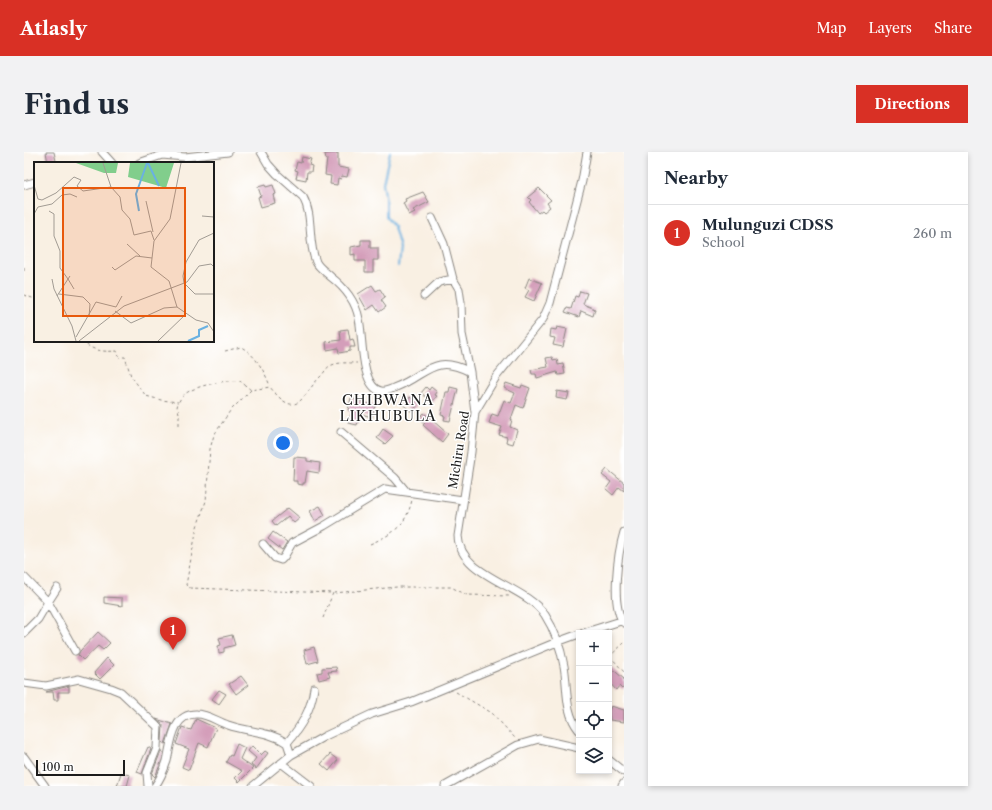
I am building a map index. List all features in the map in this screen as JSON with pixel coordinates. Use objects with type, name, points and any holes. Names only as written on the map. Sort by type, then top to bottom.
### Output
[{"type":"street","points":[[102,152],[111,162]]},
{"type":"street","points":[[142,162],[162,155],[185,157],[228,152]]},
{"type":"street","points":[[262,152],[268,164],[303,197],[306,202],[309,211],[312,247],[316,262],[348,295],[355,306],[359,319],[363,362],[375,387],[380,391],[388,390],[401,385],[436,364],[458,366],[470,372]]},
{"type":"street","name":"Michiru Road","points":[[576,725],[570,715],[564,665],[557,642],[544,614],[536,604],[467,560],[462,553],[458,536],[471,452],[475,412],[496,377],[543,318],[550,304],[582,181],[587,152]]},
{"type":"street","points":[[24,185],[34,182]]},
{"type":"street","points":[[432,218],[444,244],[452,279],[459,289],[462,334],[470,372],[475,412]]},
{"type":"street","points":[[424,296],[439,282],[452,279]]},
{"type":"street","points":[[341,432],[395,478],[405,490]]},
{"type":"street","points":[[264,544],[275,558],[281,560],[284,558],[292,543],[324,526],[385,489],[405,490],[463,500]]},
{"type":"street","points":[[594,630],[623,622],[618,604],[617,590],[619,554],[624,532]]},
{"type":"street","points":[[24,577],[48,602],[75,651]]},
{"type":"street","points":[[24,633],[38,619],[57,588]]},
{"type":"street","points":[[253,786],[291,755],[324,736],[372,714],[404,704],[576,635]]},
{"type":"street","points":[[24,683],[46,686],[79,680],[121,692],[158,728],[157,748],[146,777],[148,786]]},
{"type":"street","points":[[287,743],[303,722],[309,711],[314,688]]},
{"type":"street","points":[[155,786],[161,777],[165,766],[170,740],[175,728],[183,718],[190,714],[207,716],[228,725],[269,733],[287,743],[291,755]]},
{"type":"street","points":[[445,786],[521,744],[540,739],[576,747]]},
{"type":"street","points":[[24,757],[45,786]]},
{"type":"street","points":[[612,762],[624,772]]},
{"type":"street","points":[[281,763],[311,786]]},
{"type":"path","points":[[24,295],[34,299]]},
{"type":"path","points":[[83,342],[87,346],[101,352],[117,351],[119,357],[125,357],[131,376],[146,396],[178,402]]},
{"type":"path","points":[[225,351],[241,347],[246,350],[260,366],[270,387],[276,394],[287,402],[294,404],[300,403],[306,397],[316,380],[332,365],[363,362]]},
{"type":"path","points":[[179,425],[179,413],[177,407],[178,402],[185,394],[196,388],[231,381],[240,381],[251,390]]},
{"type":"path","points":[[270,387],[251,390],[230,411],[214,435],[210,449],[206,501],[193,547],[187,587],[333,593],[397,587],[451,587],[467,595],[511,596]]},
{"type":"path","points":[[370,544],[390,536],[403,522],[414,492]]},
{"type":"path","points":[[323,618],[333,593]]},
{"type":"path","points":[[612,654],[624,643]]},
{"type":"path","points":[[612,658],[624,672]]},
{"type":"path","points":[[450,685],[459,695],[492,713],[521,744]]},
{"type":"building","points":[[46,152],[54,152],[56,161],[48,162]]},
{"type":"building","points":[[338,153],[338,167],[349,169],[347,177],[342,176],[341,179],[338,178],[337,185],[330,184],[331,176],[325,175],[327,159],[325,154]]},
{"type":"building","points":[[302,157],[311,159],[309,165],[312,166],[311,172],[307,172],[306,180],[296,178],[298,171],[295,170],[297,162],[301,163]]},
{"type":"building","points":[[265,185],[266,187],[273,185],[276,194],[273,195],[275,203],[261,207],[258,197],[261,196],[258,187]]},
{"type":"building","points":[[539,188],[551,200],[547,203],[550,207],[544,212],[542,210],[538,213],[529,202],[531,200],[528,197]]},
{"type":"building","points":[[423,192],[429,202],[413,210],[415,212],[409,215],[403,203],[406,201],[405,199]]},
{"type":"building","points":[[361,240],[370,240],[370,248],[378,248],[378,260],[373,260],[373,272],[365,272],[365,261],[355,261],[355,254],[351,255],[351,247],[361,245]]},
{"type":"building","points":[[529,278],[542,283],[534,301],[525,297],[529,290],[525,288]]},
{"type":"building","points":[[372,285],[376,291],[380,289],[385,297],[381,300],[386,307],[379,312],[374,305],[367,310],[358,294]]},
{"type":"building","points":[[580,291],[587,293],[583,304],[595,309],[593,316],[581,311],[579,317],[565,312],[567,308],[571,309],[575,296],[578,297]]},
{"type":"building","points":[[557,327],[567,329],[563,347],[553,345],[555,338],[550,337],[551,329],[556,330]]},
{"type":"building","points":[[348,329],[350,340],[353,339],[355,347],[350,347],[350,351],[339,353],[338,348],[327,350],[326,342],[341,340],[340,330]]},
{"type":"building","points":[[552,357],[553,360],[557,359],[558,365],[563,364],[565,374],[558,375],[557,372],[537,378],[536,374],[532,374],[531,370],[548,367],[546,358]]},
{"type":"building","points":[[506,383],[521,388],[522,385],[530,388],[523,408],[516,405],[511,419],[510,427],[517,430],[513,444],[506,442],[507,437],[499,435],[502,427],[489,423],[492,414],[498,416],[504,400],[511,403],[515,393],[504,388]]},
{"type":"building","points":[[426,387],[429,390],[431,387],[437,392],[435,395],[437,396],[432,402],[421,393]]},
{"type":"building","points":[[450,387],[458,389],[450,421],[444,420],[445,416],[441,415],[446,392],[449,392]]},
{"type":"building","points":[[557,391],[569,393],[567,400],[556,398]]},
{"type":"building","points":[[405,397],[408,400],[410,397],[416,402],[414,404],[417,406],[412,412],[401,403]]},
{"type":"building","points":[[351,398],[375,406],[372,417],[361,414],[357,425],[348,423],[352,411],[348,410]]},
{"type":"building","points":[[424,413],[448,434],[442,442],[423,425],[425,423],[419,418]]},
{"type":"building","points":[[383,429],[393,436],[385,444],[377,438]]},
{"type":"building","points":[[294,457],[307,458],[307,461],[320,463],[319,473],[307,471],[305,483],[303,483],[303,485],[297,484],[297,481],[293,481]]},
{"type":"building","points":[[607,469],[624,483],[624,491],[619,487],[613,495],[606,489],[611,482],[602,475]]},
{"type":"building","points":[[320,506],[325,515],[315,521],[310,511]]},
{"type":"building","points":[[288,508],[300,518],[294,523],[288,516],[276,526],[272,521]]},
{"type":"building","points":[[273,532],[287,542],[282,550],[268,539]]},
{"type":"building","points":[[104,597],[122,598],[122,606],[104,603]]},
{"type":"building","points":[[98,632],[110,643],[103,650],[98,646],[83,660],[78,655],[80,651]]},
{"type":"building","points":[[232,635],[235,645],[224,648],[224,652],[219,653],[218,646],[221,645],[219,638]]},
{"type":"building","points":[[314,647],[318,661],[307,664],[304,650]]},
{"type":"building","points":[[107,658],[114,665],[100,679],[94,673]]},
{"type":"building","points":[[336,667],[337,671],[328,672],[330,677],[319,680],[317,673],[322,672],[322,668]]},
{"type":"building","points":[[612,669],[624,679],[624,687],[622,689],[619,686],[616,690],[612,685]]},
{"type":"building","points":[[241,676],[248,685],[236,694],[229,684]]},
{"type":"building","points":[[69,686],[69,692],[58,692],[58,700],[54,700],[53,692],[46,692]]},
{"type":"building","points":[[219,690],[226,694],[219,704],[212,699]]},
{"type":"building","points":[[612,706],[624,710],[624,722],[612,720]]},
{"type":"building","points":[[156,719],[172,724],[165,744],[162,742],[163,725]]},
{"type":"building","points":[[196,719],[216,728],[208,747],[199,743],[189,770],[182,767],[189,749],[176,744],[182,727],[191,730]]},
{"type":"building","points":[[237,744],[245,748],[240,759],[253,768],[239,782],[235,778],[242,771],[226,762],[230,755],[232,756]]},
{"type":"building","points":[[252,746],[261,755],[265,751],[268,753],[256,769],[251,765],[256,758],[248,751]]},
{"type":"building","points":[[148,747],[151,749],[142,774],[137,772]]},
{"type":"building","points":[[161,751],[164,753],[155,777],[152,774]]},
{"type":"building","points":[[330,754],[338,760],[329,771],[321,764]]},
{"type":"building","points":[[121,773],[130,775],[127,786],[117,786]]},
{"type":"waterway","points":[[390,152],[383,183],[386,201],[386,217],[394,227],[400,248],[398,266]]},
{"type":"place","name":"Mulunguzi CDSS","points":[[173,650]]},
{"type":"district","name":"CHIBWANA LIKHUBULA","points":[[388,408]]}]
